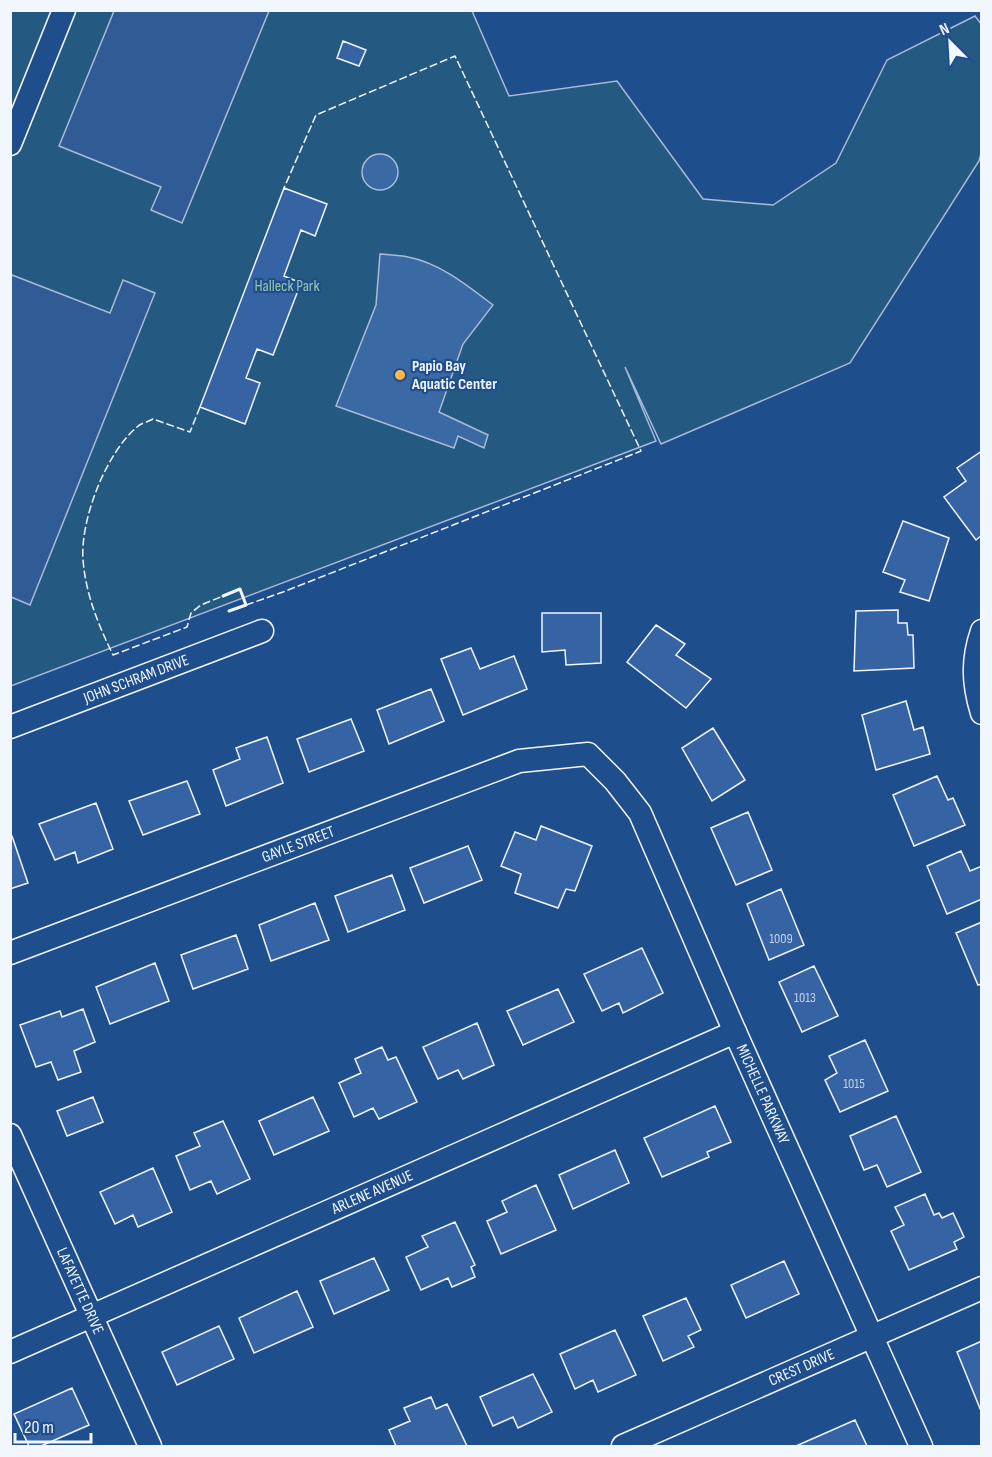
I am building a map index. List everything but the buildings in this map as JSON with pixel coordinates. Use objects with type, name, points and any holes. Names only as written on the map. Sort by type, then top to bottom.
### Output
[{"type":"street","points":[[10,144],[64,10]]},
{"type":"street","name":"JOHN SCHRAM DRIVE","points":[[10,727],[262,631]]},
{"type":"street","points":[[979,638],[973,668],[975,692],[981,713]]},
{"type":"street","name":"GAYLE STREET","points":[[10,953],[519,761],[588,754]]},
{"type":"street","name":"MICHELLE PARKWAY","points":[[588,754],[615,781],[640,813],[735,1032],[921,1446]]},
{"type":"street","name":"ARLENE AVENUE","points":[[10,1352],[735,1032]]},
{"type":"street","name":"LAFAYETTE DRIVE","points":[[10,1135],[150,1446]]},
{"type":"street","name":"CREST DRIVE","points":[[623,1446],[981,1288]]},
{"type":"green space","name":"Halleck Park","points":[[11,11],[472,11],[509,96],[617,81],[703,199],[773,205],[836,163],[887,60],[975,16],[982,25],[982,150],[979,161],[850,363],[661,444],[625,367],[656,441],[11,686]]},
{"type":"shaded area","points":[[114,11],[269,11],[182,223],[151,210],[161,187],[59,146]]},
{"type":"shaded area","points":[[380,154],[393,159],[398,172],[393,185],[380,190],[367,185],[362,172],[367,159]]},
{"type":"shaded area","name":"Papio Bay Aquatic Center","points":[[380,254],[398,255],[431,264],[453,276],[493,305],[463,344],[439,412],[488,435],[484,448],[458,436],[454,448],[336,406],[376,305]]},
{"type":"shaded area","points":[[12,275],[110,313],[123,280],[155,293],[30,605],[11,597],[10,279]]},
{"type":"fence","points":[[246,605],[641,451],[455,56],[316,115],[284,188]]},
{"type":"fence","points":[[200,407],[190,432],[153,419],[140,424],[115,453],[97,488],[91,507],[83,544],[83,560],[94,609],[113,655],[187,627],[191,613],[201,605],[223,596]]},
{"type":"wall","points":[[223,596],[240,589],[246,605],[229,611]]},
{"type":"place","name":"Papio Bay Aquatic Center","points":[[400,375]]}]
